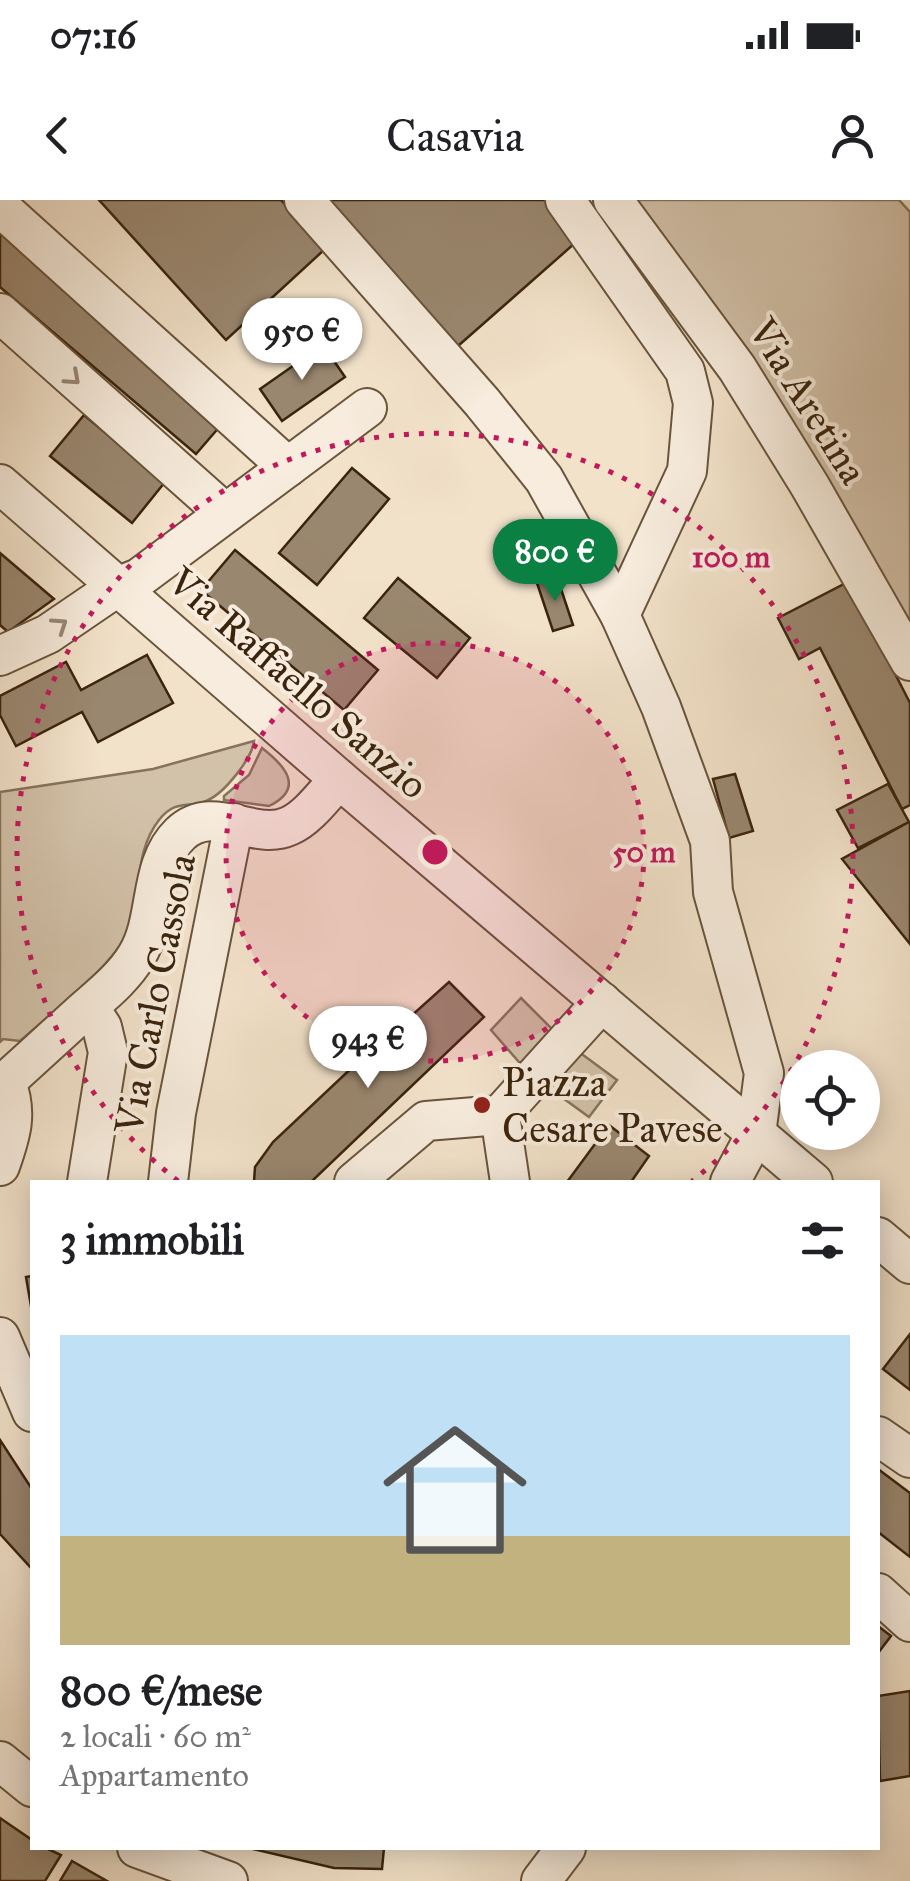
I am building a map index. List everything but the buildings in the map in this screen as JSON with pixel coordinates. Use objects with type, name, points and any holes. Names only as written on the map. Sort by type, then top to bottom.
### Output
[{"type":"street","points":[[304,200],[482,402],[544,480],[620,615],[661,707],[710,842],[713,892],[764,1073],[756,1134],[731,1180]]},
{"type":"street","points":[[565,200],[685,370],[692,403],[687,471],[620,615]]},
{"type":"street","name":"Via Aretina","points":[[614,200],[737,368],[910,661]]},
{"type":"street","points":[[0,208],[288,467]]},
{"type":"street","points":[[0,314],[225,513]]},
{"type":"street","points":[[0,656],[48,634],[117,586],[139,578],[368,408]]},
{"type":"street","name":"Via Raffaello Sanzio","points":[[0,484],[811,1180]]},
{"type":"street","name":"Via Carlo Cassola","points":[[3,1084],[120,976],[142,946],[162,865],[176,839],[200,822],[286,828],[339,779]]},
{"type":"street","name":"Via Carlo Cassola","points":[[168,1180],[176,1113],[234,823]]},
{"type":"street","points":[[356,1180],[426,1121],[500,1114],[602,1002]]},
{"type":"street","points":[[87,1180],[108,1052],[102,1026],[88,1007]]},
{"type":"street","points":[[0,1166],[14,1120],[13,1100],[3,1084]]},
{"type":"street","points":[[500,1114],[510,1180]]},
{"type":"street","points":[[880,1239],[910,1264]]},
{"type":"street","points":[[0,1336],[30,1407]]},
{"type":"street","points":[[880,1437],[910,1458]]},
{"type":"street","points":[[880,1595],[910,1622]]},
{"type":"street","points":[[0,1761],[30,1785]]},
{"type":"street","points":[[143,1850],[228,1881]]},
{"type":"street","points":[[541,1881],[564,1850]]},
{"type":"shaded area","points":[[632,200],[899,200],[910,212],[910,634]]},
{"type":"shaded area","points":[[254,741],[243,766],[222,790],[201,803],[171,809],[159,820],[145,846],[128,931],[109,960],[20,1041],[0,1042],[0,792],[153,769]]},
{"type":"shaded area","points":[[262,748],[284,769],[289,784],[287,792],[269,806],[224,800],[249,775]]},
{"type":"shaded area","points":[[521,998],[558,1035],[525,1069],[491,1030]]},
{"type":"shaded area","points":[[575,1049],[617,1080],[589,1117],[545,1085]]},
{"type":"place","name":"Piazza Cesare Pavese","points":[[482,1105]]}]
